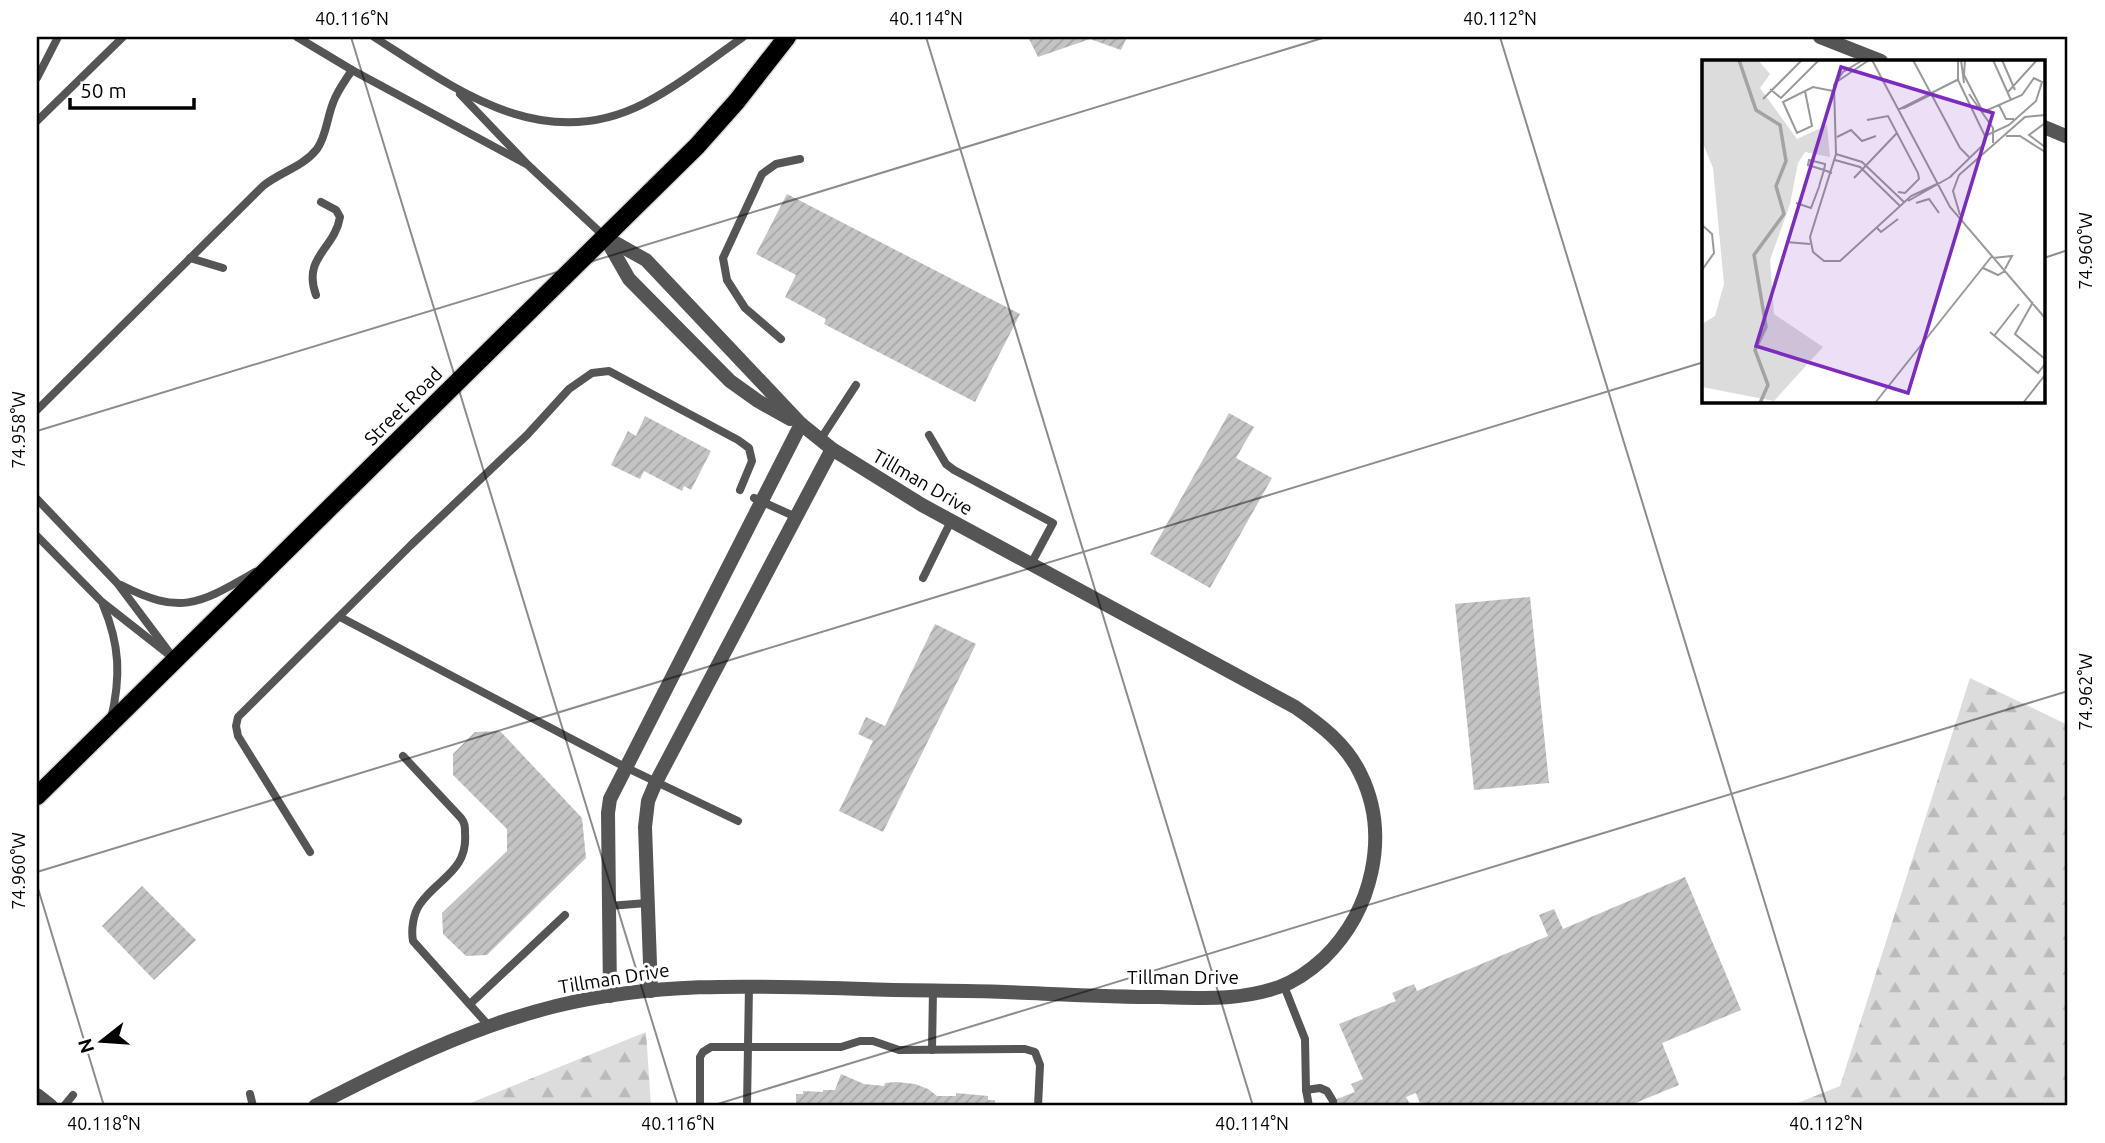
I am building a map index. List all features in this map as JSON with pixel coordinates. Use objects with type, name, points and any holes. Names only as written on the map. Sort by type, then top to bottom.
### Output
[{"type":"main road","name":"Street Road","points":[[37,796],[697,146],[788,37]]},
{"type":"street","points":[[1820,37],[1878,60]]},
{"type":"street","points":[[2046,128],[2068,137]]},
{"type":"street","name":"Tillman Drive","points":[[605,237],[629,279],[730,381],[758,401],[801,425]]},
{"type":"street","name":"Tillman Drive","points":[[315,1106],[410,1059],[489,1026],[557,1006],[651,990],[749,986],[1221,998],[1256,994],[1284,986],[1315,967],[1337,946],[1351,926],[1368,890],[1375,851],[1370,799],[1362,775],[1355,764],[1339,742],[1318,722],[1295,707],[951,521],[879,480],[826,445],[801,425],[646,260],[605,237]]},
{"type":"street","points":[[610,996],[610,799],[758,500],[801,425]]},
{"type":"street","points":[[651,990],[646,815],[649,801],[656,782],[796,517],[826,445]]},
{"type":"street","points":[[37,1095],[51,1106]]},
{"type":"lane","points":[[37,78],[58,37]]},
{"type":"lane","points":[[37,121],[123,37]]},
{"type":"lane","points":[[297,37],[352,70],[528,165]]},
{"type":"lane","points":[[374,37],[455,89],[517,116],[561,123],[582,122],[619,113],[644,103],[743,37]]},
{"type":"lane","points":[[37,410],[263,186],[275,176],[298,165],[319,147],[335,97],[352,70]]},
{"type":"lane","points":[[455,89],[528,165],[605,237]]},
{"type":"lane","points":[[781,339],[745,308],[727,280],[723,258],[762,174],[776,164],[800,159]]},
{"type":"lane","points":[[316,295],[311,283],[313,265],[338,230],[340,217],[336,210],[321,201]]},
{"type":"lane","points":[[190,258],[223,268]]},
{"type":"lane","points":[[310,852],[237,736],[238,717],[527,435],[569,389],[592,373],[610,371],[738,440],[749,448],[752,461],[740,490]]},
{"type":"lane","points":[[826,445],[856,385]]},
{"type":"lane","points":[[929,435],[946,464],[954,470],[1053,523],[1031,564]]},
{"type":"lane","points":[[37,499],[118,584],[175,660]]},
{"type":"lane","points":[[758,500],[796,517]]},
{"type":"lane","points":[[923,578],[951,521]]},
{"type":"lane","points":[[37,536],[102,603],[175,660]]},
{"type":"lane","points":[[118,584],[143,596],[181,604],[218,593],[277,559]]},
{"type":"lane","points":[[102,603],[111,625],[118,659],[116,700],[109,725]]},
{"type":"lane","points":[[340,617],[625,767],[738,821]]},
{"type":"lane","points":[[403,756],[465,823],[464,855],[419,905],[415,915],[413,941],[489,1026]]},
{"type":"lane","points":[[609,906],[647,903]]},
{"type":"lane","points":[[470,1004],[565,915]]},
{"type":"lane","points":[[747,1106],[749,986]]},
{"type":"lane","points":[[1284,986],[1305,1039],[1309,1106]]},
{"type":"lane","points":[[932,1050],[933,990]]},
{"type":"lane","points":[[700,1106],[700,1057],[710,1047],[841,1047],[860,1041],[873,1041],[899,1050],[1025,1049],[1035,1052],[1040,1065],[1038,1106]]},
{"type":"lane","points":[[1306,1090],[1320,1088],[1327,1091],[1333,1101]]},
{"type":"lane","points":[[250,1094],[253,1106]]},
{"type":"lane","points":[[64,1106],[73,1095]]},
{"type":"green space","points":[[1970,678],[2068,725],[2068,1106],[1790,1106],[1840,1086]]},
{"type":"green space","points":[[646,1032],[651,1106],[463,1106]]},
{"type":"building","points":[[1028,37],[1127,37],[1121,50],[1090,39],[1038,57]]},
{"type":"building","points":[[787,194],[1020,314],[975,402],[824,324],[826,319],[785,297],[796,275],[756,254]]},
{"type":"building","points":[[1229,413],[1254,427],[1236,458],[1272,478],[1210,588],[1150,554]]},
{"type":"building","points":[[645,416],[711,451],[691,490],[684,486],[682,491],[644,471],[640,479],[611,465],[628,431],[636,436]]},
{"type":"building","points":[[1530,597],[1549,783],[1474,790],[1455,604]]},
{"type":"building","points":[[935,624],[976,644],[883,832],[839,811],[873,741],[858,734],[866,717],[885,726]]},
{"type":"building","points":[[500,731],[582,818],[586,858],[487,955],[466,956],[443,934],[442,913],[507,851],[507,829],[453,775],[453,754],[475,732]]},
{"type":"building","points":[[1685,877],[1741,1010],[1662,1043],[1679,1085],[1628,1106],[1421,1106],[1416,1093],[1406,1097],[1410,1104],[1406,1106],[1331,1106],[1329,1102],[1355,1092],[1351,1084],[1363,1079],[1339,1024],[1396,1001],[1392,993],[1414,984],[1417,991],[1548,936],[1539,915],[1554,909],[1563,929]]},
{"type":"building","points":[[142,886],[196,940],[154,980],[102,926]]},
{"type":"building","points":[[841,1074],[864,1084],[915,1084],[937,1096],[956,1096],[956,1093],[988,1096],[988,1100],[995,1100],[995,1106],[796,1106],[796,1094],[803,1094],[803,1091],[835,1090]]}]
